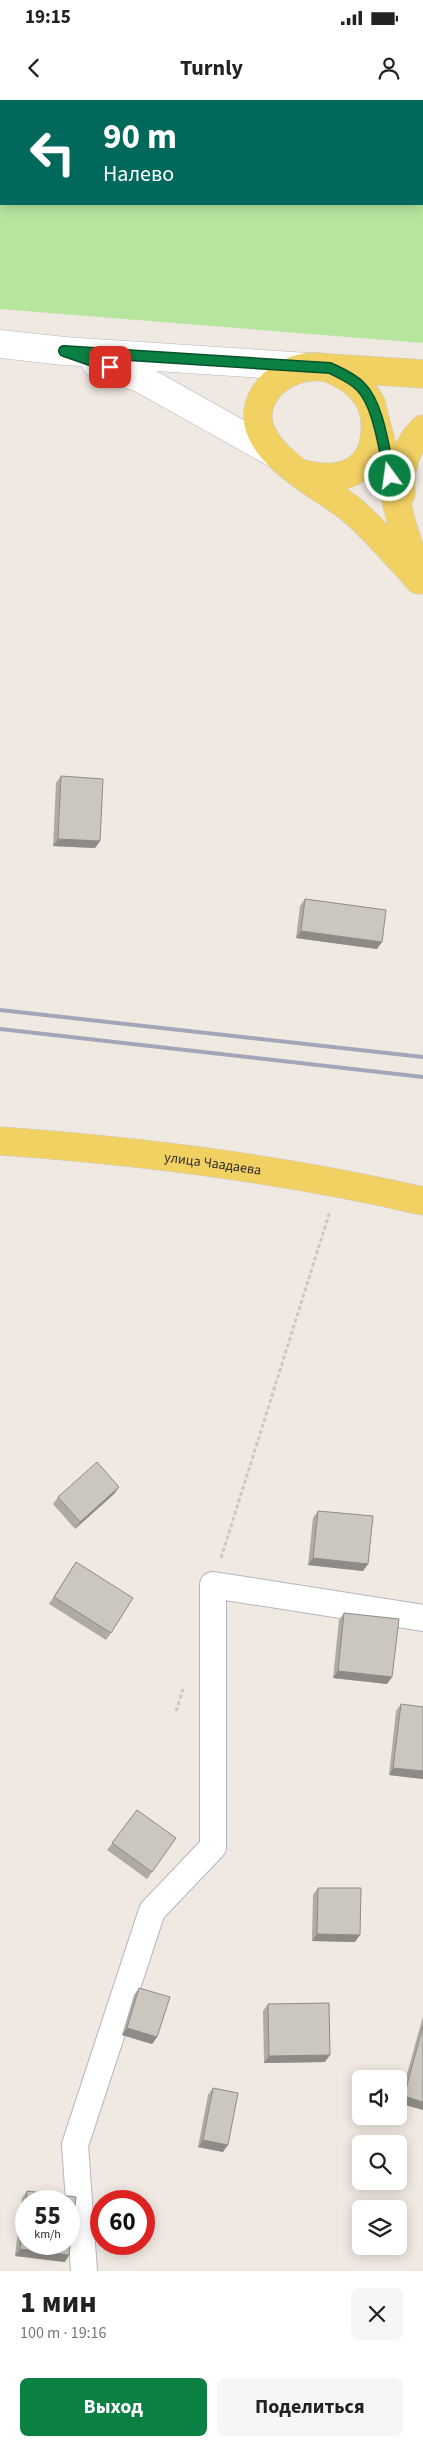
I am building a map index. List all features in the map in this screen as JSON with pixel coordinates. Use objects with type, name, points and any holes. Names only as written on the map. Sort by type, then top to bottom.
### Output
[{"type":"main road","points":[[0,344],[64,351],[423,374]]},
{"type":"main road","points":[[64,351],[140,378],[274,453],[356,513],[421,584]]},
{"type":"main road","points":[[274,453],[260,427],[258,417],[260,402],[275,381],[287,374],[319,368],[348,377],[362,387],[374,413],[403,528],[421,584]]},
{"type":"main road","points":[[300,473],[331,479],[353,472],[368,457],[372,447],[374,413]]},
{"type":"main road","points":[[403,528],[400,484],[403,462],[410,446],[423,429]]},
{"type":"main road","name":"улица Чаадаева","points":[[0,1141],[202,1162],[338,1184],[423,1201]]},
{"type":"street","points":[[84,2271],[75,2145],[152,1911],[213,1847],[213,1585],[423,1618]]},
{"type":"path","points":[[213,1585],[338,1184]]},
{"type":"path","points":[[176,1711],[184,1684]]},
{"type":"green space","points":[[0,205],[423,205],[423,343],[0,309]]},
{"type":"building","points":[[61,776],[103,779],[100,841],[58,839]]},
{"type":"building","points":[[305,899],[386,910],[382,942],[301,931]]},
{"type":"building","points":[[97,1462],[119,1487],[80,1522],[58,1497]]},
{"type":"building","points":[[318,1511],[373,1516],[368,1564],[313,1558]]},
{"type":"building","points":[[76,1562],[133,1598],[111,1633],[54,1597]]},
{"type":"building","points":[[344,1613],[399,1619],[392,1677],[338,1671]]},
{"type":"building","points":[[401,1704],[423,1707],[423,1771],[393,1768]]},
{"type":"building","points":[[137,1810],[176,1838],[152,1872],[112,1843]]},
{"type":"building","points":[[318,1888],[361,1888],[360,1935],[317,1934]]},
{"type":"building","points":[[139,1988],[170,1997],[157,2037],[127,2028]]},
{"type":"building","points":[[329,2003],[330,2055],[269,2056],[268,2004]]},
{"type":"building","points":[[423,2026],[423,2102],[407,2097],[407,2085]]},
{"type":"building","points":[[213,2088],[238,2093],[228,2145],[203,2140]]},
{"type":"railway","points":[[0,1010],[423,1057]]},
{"type":"railway","points":[[0,1029],[423,1077]]},
{"type":"route","points":[[110,367],[64,351],[330,368],[362,387],[371,403],[390,476]]}]
